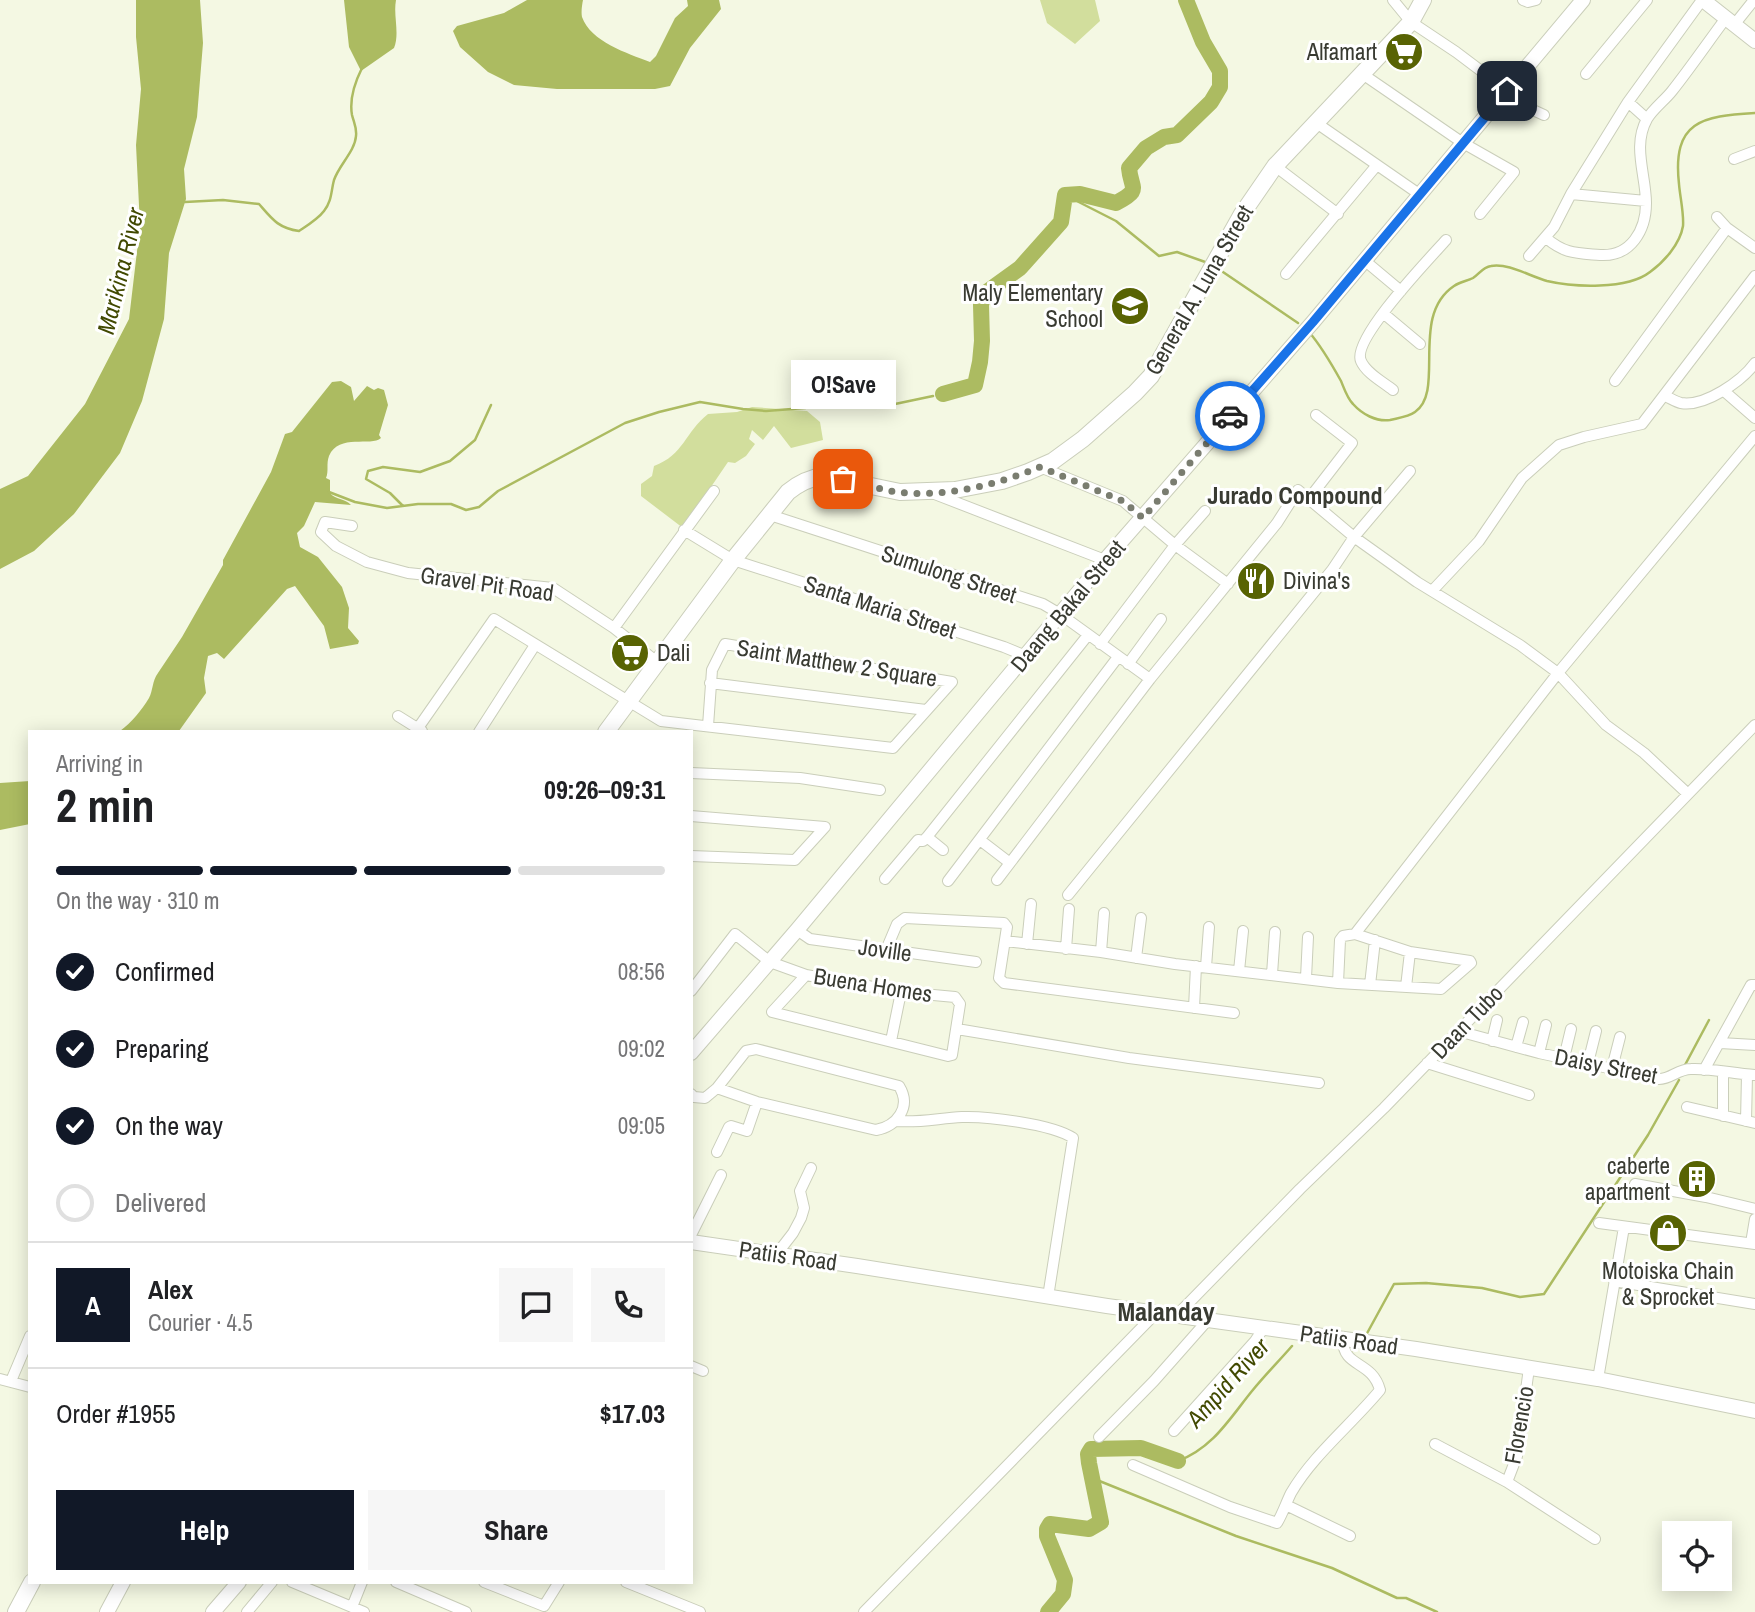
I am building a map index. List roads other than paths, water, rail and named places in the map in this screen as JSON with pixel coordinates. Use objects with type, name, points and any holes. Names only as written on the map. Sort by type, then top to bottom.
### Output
[{"type":"main road","name":"General A. Luna Street","points":[[607,730],[733,560],[797,484],[823,476],[900,492],[929,492],[974,488],[1002,481],[1040,467],[1075,445],[1144,385],[1164,355],[1241,214],[1275,166],[1411,22],[1423,0]]},
{"type":"main road","points":[[16,1612],[31,1584]]},
{"type":"street","points":[[1393,0],[1411,22],[1533,110],[1545,115]]},
{"type":"street","points":[[1523,0],[1536,0]]},
{"type":"street","name":"Daang Bakal Street","points":[[693,1051],[1105,560],[1309,326],[1583,0]]},
{"type":"street","points":[[1586,74],[1647,0]]},
{"type":"street","points":[[1529,256],[1546,238],[1628,102],[1702,0],[1755,41]]},
{"type":"street","points":[[1546,238],[1560,250],[1607,256],[1623,252],[1635,241],[1643,222],[1646,201],[1639,147],[1647,119],[1730,21],[1754,0]]},
{"type":"street","points":[[1361,73],[1463,143],[1514,172],[1480,214]]},
{"type":"street","points":[[1628,102],[1647,119]]},
{"type":"street","points":[[1315,122],[1419,194]]},
{"type":"street","points":[[1734,159],[1755,151]]},
{"type":"street","points":[[1286,274],[1377,165]]},
{"type":"street","points":[[1275,166],[1338,214]]},
{"type":"street","points":[[1571,194],[1646,201]]},
{"type":"street","points":[[1717,217],[1727,228],[1755,248]]},
{"type":"street","points":[[1615,381],[1727,228]]},
{"type":"street","points":[[1393,390],[1360,361],[1360,348],[1383,313],[1446,240]]},
{"type":"street","points":[[1364,260],[1401,291]]},
{"type":"street","points":[[1432,591],[1479,541],[1522,478],[1559,445],[1642,424],[1755,276]]},
{"type":"street","points":[[1383,313],[1420,344]]},
{"type":"street","points":[[1665,396],[1682,403],[1697,402],[1724,391],[1755,363]]},
{"type":"street","points":[[1724,391],[1755,418]]},
{"type":"street","points":[[1308,500],[1352,443],[1316,415]]},
{"type":"street","points":[[1355,934],[1558,673],[1755,436]]},
{"type":"street","points":[[1040,467],[1123,501],[1175,545],[1228,583]]},
{"type":"street","points":[[1068,895],[1332,570],[1354,537],[1410,471]]},
{"type":"street","points":[[997,880],[1150,679],[1277,523],[1298,490],[1354,537],[1432,591],[1520,645],[1558,673],[1606,725],[1644,753],[1688,794]]},
{"type":"street","points":[[614,628],[714,491]]},
{"type":"street","points":[[929,492],[1105,560]]},
{"type":"street","points":[[1100,644],[1175,545],[1205,511]]},
{"type":"street","name":"Sumulong Street","points":[[770,515],[1043,604],[1150,679]]},
{"type":"street","name":"Gravel Pit Road","points":[[352,526],[326,522],[322,524],[322,534],[341,549],[367,562],[408,573],[553,588],[614,628],[657,662]]},
{"type":"street","name":"Santa Maria Street","points":[[684,530],[733,560],[1026,656]]},
{"type":"street","name":"Saint Matthew 2 Square","points":[[421,730],[494,619],[661,721],[893,748],[952,682],[725,644],[712,670],[708,726]]},
{"type":"street","points":[[948,881],[1123,661],[1161,619]]},
{"type":"street","points":[[885,879],[918,840],[923,841],[1088,635]]},
{"type":"street","points":[[480,730],[535,645]]},
{"type":"street","name":"Saint Matthew 2 Square","points":[[710,683],[926,710]]},
{"type":"street","points":[[398,716],[421,730]]},
{"type":"street","name":"Daan Tubo","points":[[1176,1317],[1755,725]]},
{"type":"street","points":[[693,773],[800,778],[880,790]]},
{"type":"street","points":[[693,816],[825,827],[795,860],[693,856]]},
{"type":"street","points":[[927,836],[943,850]]},
{"type":"street","points":[[980,840],[1010,863]]},
{"type":"street","points":[[1027,944],[1031,904]]},
{"type":"street","points":[[1066,949],[1069,909]]},
{"type":"street","points":[[1101,952],[1104,913]]},
{"type":"street","points":[[886,950],[897,924],[909,917],[1004,923],[1007,927],[999,978],[1004,983],[1234,1013]]},
{"type":"street","points":[[1136,958],[1141,918]]},
{"type":"street","points":[[1194,1008],[1209,927]]},
{"type":"street","name":"Joville","points":[[797,930],[810,939],[976,962]]},
{"type":"street","points":[[1239,971],[1243,930]]},
{"type":"street","points":[[1272,974],[1275,932]]},
{"type":"street","name":"Buena Homes","points":[[693,988],[735,934],[770,962],[806,975],[901,992],[956,997],[959,1000],[952,1055],[891,1041]]},
{"type":"street","points":[[1004,941],[1338,983],[1441,989],[1471,963],[1410,952],[1355,934],[1343,936],[1340,940],[1338,983]]},
{"type":"street","points":[[1306,978],[1308,937]]},
{"type":"street","points":[[1370,985],[1375,940]]},
{"type":"street","points":[[1406,987],[1410,952]]},
{"type":"street","points":[[806,975],[772,1012],[891,1041],[901,992]]},
{"type":"street","points":[[1704,1070],[1753,985]]},
{"type":"street","points":[[1492,1041],[1497,1020]]},
{"type":"street","points":[[1516,1047],[1522,1022]]},
{"type":"street","points":[[1539,1053],[1546,1025]]},
{"type":"street","points":[[957,1029],[1129,1058],[1319,1083]]},
{"type":"street","points":[[1564,1058],[1571,1029]]},
{"type":"street","name":"Daisy Street","points":[[1458,1031],[1539,1053],[1659,1079],[1667,1079],[1680,1070],[1751,1075]]},
{"type":"street","points":[[1588,1063],[1596,1031]]},
{"type":"street","points":[[1612,1068],[1620,1037]]},
{"type":"street","points":[[1720,1043],[1755,1045]]},
{"type":"street","points":[[693,1096],[705,1098],[746,1051],[763,1050],[899,1086],[904,1094],[904,1104],[897,1121],[890,1128],[876,1130],[757,1102],[717,1087]]},
{"type":"street","points":[[1427,1063],[1529,1096]]},
{"type":"street","points":[[1723,1072],[1723,1116]]},
{"type":"street","points":[[1687,1107],[1750,1122],[1751,1075]]},
{"type":"street","points":[[717,1152],[729,1127],[747,1131],[757,1102]]},
{"type":"street","points":[[897,1121],[963,1117],[992,1119],[1055,1129],[1073,1138],[1048,1297]]},
{"type":"street","points":[[776,1255],[801,1218],[803,1208],[800,1191],[811,1168]]},
{"type":"street","points":[[693,1231],[721,1175]]},
{"type":"street","points":[[1635,1184],[1755,1209]]},
{"type":"street","points":[[1598,1223],[1753,1244],[1755,1219]]},
{"type":"street","points":[[1598,1379],[1624,1227]]},
{"type":"street","name":"Patiis Road","points":[[693,1242],[1529,1368],[1755,1411]]},
{"type":"street","points":[[1614,1282],[1755,1304]]},
{"type":"street","points":[[864,1612],[1156,1313]]},
{"type":"street","points":[[1099,1437],[1208,1321]]},
{"type":"street","points":[[1174,1431],[1255,1341],[1262,1329]]},
{"type":"street","points":[[28,1340],[4,1382],[28,1387]]},
{"type":"street","points":[[1133,1465],[1230,1507],[1278,1523],[1299,1482],[1380,1390],[1373,1374],[1347,1356],[1343,1350],[1343,1340]]},
{"type":"street","points":[[693,1367],[703,1371]]},
{"type":"street","name":"Florencio","points":[[1507,1482],[1517,1456],[1529,1368]]},
{"type":"street","points":[[1435,1444],[1507,1482],[1595,1539]]},
{"type":"street","points":[[1286,1505],[1350,1536]]},
{"type":"street","points":[[107,1612],[123,1584]]},
{"type":"street","points":[[213,1612],[237,1584]]},
{"type":"street","points":[[249,1611],[270,1584]]},
{"type":"street","points":[[297,1584],[364,1612]]},
{"type":"street","points":[[352,1607],[361,1584]]},
{"type":"street","points":[[401,1584],[466,1612]]},
{"type":"street","points":[[489,1584],[544,1606],[558,1584]]},
{"type":"street","points":[[631,1584],[700,1612]]},
{"type":"waterway","points":[[943,394],[975,385],[980,362],[981,305],[984,294],[1020,268],[1061,222],[1065,195],[1080,194],[1116,203],[1129,195],[1133,188],[1129,168],[1146,148],[1164,137],[1177,135],[1211,102],[1220,87],[1220,71],[1203,42],[1186,0]]},
{"type":"waterway","points":[[185,202],[223,200],[259,204],[272,218],[292,230],[299,231],[313,222],[327,207],[336,174],[355,142],[356,130],[351,102],[362,68]]},
{"type":"waterway","points":[[1309,332],[1330,362],[1349,399],[1361,411],[1385,420],[1412,414],[1424,402],[1428,388],[1433,315],[1441,299],[1454,286],[1491,266],[1512,268],[1547,281],[1571,285],[1600,286],[1640,278],[1666,258],[1681,233],[1683,216],[1678,163],[1680,147],[1686,135],[1694,126],[1706,120],[1755,113]]},
{"type":"waterway","points":[[1065,195],[1116,221],[1159,256],[1177,252],[1208,263]]},
{"type":"waterway","points":[[1220,270],[1298,323]]},
{"type":"waterway","points":[[329,492],[355,502],[387,508],[451,504],[466,510],[479,507],[498,491],[625,423],[659,412],[700,402],[766,411],[835,402],[848,406],[895,404],[933,396]]},
{"type":"waterway","points":[[403,506],[390,493],[366,479],[368,471],[383,467],[420,472],[450,461],[475,440],[491,405]]},
{"type":"waterway","points":[[1685,1065],[1709,1020]]},
{"type":"waterway","points":[[1365,1337],[1394,1284],[1426,1283],[1482,1288],[1520,1297],[1544,1294],[1648,1135],[1679,1080]]},
{"type":"waterway","name":"Ampid River","points":[[1178,1461],[1211,1440],[1292,1346]]},
{"type":"waterway","points":[[1352,1351],[1358,1346]]},
{"type":"waterway","name":"Ampid River","points":[[1048,1612],[1063,1594],[1065,1580],[1047,1536],[1047,1529],[1050,1524],[1089,1529],[1101,1522],[1089,1463],[1088,1454],[1091,1449],[1141,1448],[1178,1461]]},
{"type":"waterway","points":[[1092,1478],[1236,1536],[1332,1568],[1397,1598],[1406,1598],[1437,1612]]},
{"type":"place","name":"Alfamart","points":[[1404,52]]},
{"type":"place","name":"Maly Elementary School","points":[[1130,306]]},
{"type":"place","name":"O!Save","points":[[843,479]]},
{"type":"place","name":"Divina's","points":[[1256,581]]},
{"type":"place","name":"Dali","points":[[630,653]]},
{"type":"place","name":"caberte apartment","points":[[1697,1179]]},
{"type":"place","name":"Motoiska Chain & Sprocket","points":[[1668,1233]]},
{"type":"district","name":"Jurado Compound","points":[[1295,496]]},
{"type":"district","name":"Malanday","points":[[1166,1312]]},
{"type":"water label","name":"Marikina River","points":[[121,271]]}]
